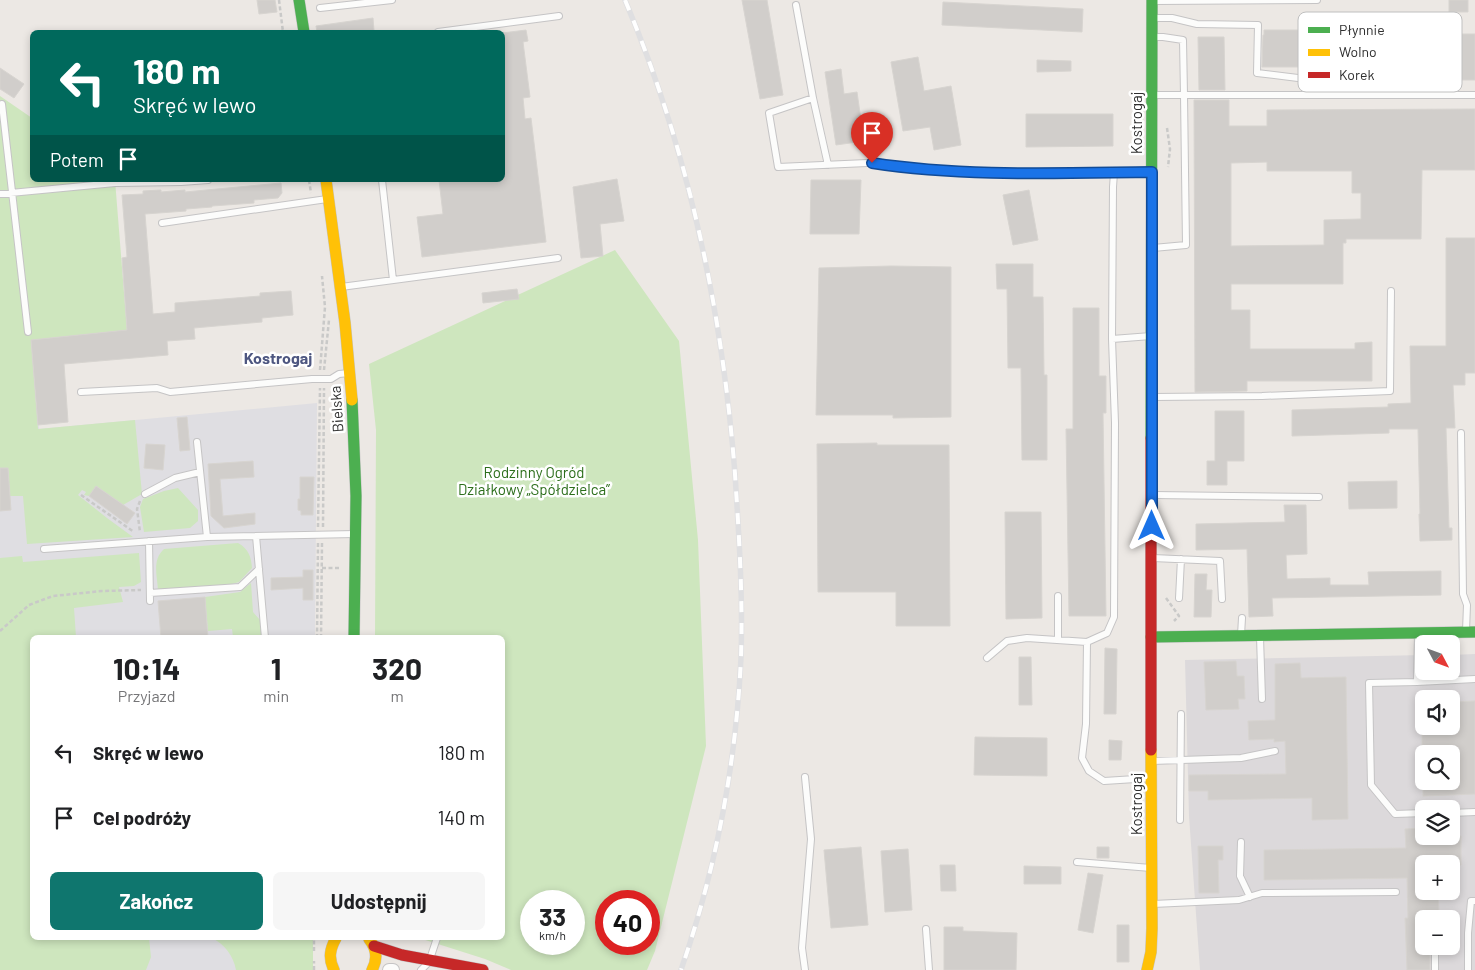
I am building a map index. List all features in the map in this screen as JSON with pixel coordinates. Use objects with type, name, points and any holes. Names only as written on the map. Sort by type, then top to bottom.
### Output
[{"type":"street","points":[[300,0],[304,30]]},
{"type":"street","name":"Kostrogaj","points":[[1147,970],[1152,942],[1152,0]]},
{"type":"street","name":"Bielska","points":[[326,182],[340,287],[354,434],[356,534],[354,635]]},
{"type":"street","points":[[1151,637],[1470,632]]},
{"type":"street","points":[[334,970],[330,964],[329,956],[330,948],[335,940]]},
{"type":"street","points":[[371,942],[402,955],[483,970]]},
{"type":"street","points":[[371,942],[376,952],[376,960],[372,970]]},
{"type":"lane","points":[[320,8],[392,0]]},
{"type":"lane","points":[[1152,0],[1317,0]]},
{"type":"lane","points":[[796,5],[813,98],[828,165]]},
{"type":"lane","points":[[454,30],[559,16]]},
{"type":"lane","points":[[1152,18],[1172,18],[1197,24],[1258,25],[1258,73],[1298,78]]},
{"type":"lane","points":[[1152,37],[1184,40],[1186,245],[1152,248]]},
{"type":"lane","points":[[1152,95],[1475,95]]},
{"type":"lane","points":[[813,98],[769,113],[778,168],[872,163],[913,169],[1012,174],[1152,172]]},
{"type":"lane","points":[[2,104],[28,332]]},
{"type":"lane","points":[[987,658],[1007,641],[1027,638],[1087,642],[1107,633],[1114,617],[1115,423],[1112,338],[1114,173]]},
{"type":"lane","points":[[0,194],[116,183],[181,182]]},
{"type":"lane","points":[[382,182],[393,280]]},
{"type":"lane","points":[[162,223],[328,198]]},
{"type":"lane","points":[[340,287],[558,258]]},
{"type":"lane","points":[[1152,397],[1262,396],[1390,391],[1391,291]]},
{"type":"lane","points":[[1112,338],[1152,336]]},
{"type":"lane","points":[[81,392],[156,388],[170,392],[322,378],[331,379],[339,374],[349,373]]},
{"type":"lane","points":[[1461,433],[1463,594],[1467,605],[1470,632]]},
{"type":"lane","points":[[197,442],[207,537]]},
{"type":"lane","points":[[145,494],[175,478],[200,472]]},
{"type":"lane","points":[[1152,495],[1320,497]]},
{"type":"lane","points":[[44,549],[207,537],[356,534]]},
{"type":"lane","points":[[256,536],[266,635]]},
{"type":"lane","points":[[149,541],[150,601]]},
{"type":"lane","points":[[1152,558],[1220,561],[1222,599]]},
{"type":"lane","points":[[1180,598],[1181,559]]},
{"type":"lane","points":[[150,591],[240,587],[259,569]]},
{"type":"lane","points":[[1058,596],[1058,640]]},
{"type":"lane","points":[[1241,636],[1242,618]]},
{"type":"lane","points":[[1417,682],[1418,633]]},
{"type":"lane","points":[[1260,636],[1262,699]]},
{"type":"lane","points":[[1087,642],[1086,724],[1082,758],[1089,771],[1104,781],[1152,778]]},
{"type":"lane","points":[[1415,814],[1395,814],[1370,785],[1369,683],[1475,679]]},
{"type":"lane","points":[[1180,820],[1181,714]]},
{"type":"lane","points":[[1152,761],[1241,758],[1275,751]]},
{"type":"lane","points":[[804,970],[802,948],[811,839],[805,777]]},
{"type":"lane","points":[[1460,813],[1475,812]]},
{"type":"lane","points":[[1241,842],[1240,876],[1250,896]]},
{"type":"lane","points":[[1077,862],[1152,868]]},
{"type":"lane","points":[[1152,904],[1239,900],[1262,893],[1396,892]]},
{"type":"lane","points":[[1468,970],[1470,901],[1475,901]]},
{"type":"lane","points":[[926,929],[929,970]]},
{"type":"lane","points":[[421,970],[428,965],[436,940]]},
{"type":"lane","points":[[1435,955],[1435,970]]},
{"type":"path","points":[[279,0],[283,30]]},
{"type":"path","points":[[1162,141],[1184,141]]},
{"type":"path","points":[[309,182],[314,201]]},
{"type":"path","points":[[313,182],[314,201]]},
{"type":"path","points":[[321,635],[320,535],[325,307],[322,275]]},
{"type":"path","points":[[322,378],[329,319]]},
{"type":"path","points":[[81,495],[141,537],[137,508],[145,494]]},
{"type":"path","points":[[320,568],[342,568]]},
{"type":"path","points":[[317,635],[320,568]]},
{"type":"path","points":[[0,631],[29,606],[53,596],[102,591],[150,591]]},
{"type":"shaded area","points":[[317,403],[315,635],[30,635],[30,940],[313,940],[313,970],[0,970],[0,410],[37,408],[39,429]]},
{"type":"shaded area","points":[[1475,654],[1475,970],[1200,970],[1189,816],[1185,660],[1415,655],[1415,680],[1460,680],[1460,655]]},
{"type":"green space","points":[[0,96],[30,117],[30,182],[115,182],[127,330],[31,340],[38,429],[135,420],[142,494],[123,505],[96,486],[89,496],[84,495],[86,492],[82,490],[78,495],[133,537],[27,544],[23,496],[10,496],[8,468],[0,469]]},
{"type":"green space","name":"Rodzinny Ogród Działkowy „Spółdzielca”","points":[[615,250],[679,341],[698,540],[706,746],[660,931],[660,890],[595,890],[595,955],[653,955],[647,970],[511,970],[485,959],[425,940],[505,940],[505,635],[375,635],[376,430],[369,364]]},
{"type":"green space","points":[[178,488],[198,510],[198,521],[190,528],[144,532],[140,507],[143,499]]},
{"type":"green space","points":[[238,543],[249,554],[252,568],[239,582],[228,585],[158,590],[157,563],[160,553],[164,549]]},
{"type":"green space","points":[[139,553],[141,582],[134,586],[119,587],[123,602],[74,608],[76,635],[30,635],[30,940],[149,940],[151,957],[146,970],[0,970],[0,558],[22,556],[23,562]]},
{"type":"green space","points":[[251,583],[253,612],[260,620],[262,635],[233,635],[232,629],[208,631],[205,597],[240,592]]},
{"type":"green space","points":[[215,940],[313,940],[313,970],[236,970],[228,951]]},
{"type":"building","points":[[257,0],[275,0],[277,12],[259,14]]},
{"type":"building","points":[[742,0],[767,0],[783,95],[760,99]]},
{"type":"building","points":[[1449,0],[1468,0],[1468,12],[1449,12]]},
{"type":"building","points":[[943,2],[1083,9],[1082,32],[942,25]]},
{"type":"building","points":[[373,18],[374,30],[317,30],[316,26]]},
{"type":"building","points":[[526,30],[528,41],[523,42],[530,97],[523,98],[525,119],[531,118],[546,242],[422,257],[417,217],[443,214],[439,182],[505,182],[505,33]]},
{"type":"building","points":[[1264,30],[1298,30],[1298,67],[1262,67]]},
{"type":"building","points":[[1462,34],[1475,34],[1475,80],[1462,80]]},
{"type":"building","points":[[1198,37],[1224,37],[1225,90],[1199,90]]},
{"type":"building","points":[[918,57],[924,91],[951,86],[961,145],[934,150],[930,127],[903,131],[891,62]]},
{"type":"building","points":[[1037,60],[1071,61],[1071,71],[1037,72]]},
{"type":"building","points":[[0,68],[24,84],[14,98],[0,89]]},
{"type":"building","points":[[841,69],[844,94],[857,92],[864,141],[836,145],[825,72]]},
{"type":"building","points":[[1194,100],[1229,100],[1229,126],[1267,126],[1267,110],[1475,109],[1475,170],[1422,170],[1421,239],[1346,239],[1346,243],[1343,243],[1343,284],[1231,284],[1231,310],[1250,310],[1250,349],[1355,349],[1355,343],[1372,342],[1372,381],[1247,381],[1247,391],[1195,392]],"holes":[[[1267,162],[1267,171],[1352,171],[1352,193],[1361,193],[1361,219],[1324,220],[1324,245],[1231,246],[1231,163]]]},
{"type":"building","points":[[1026,114],[1113,114],[1113,146],[1026,147]]},
{"type":"building","points":[[617,179],[624,221],[600,224],[603,256],[581,258],[573,187]]},
{"type":"building","points":[[811,180],[861,180],[859,234],[810,234]]},
{"type":"building","points":[[281,183],[282,193],[278,198],[254,200],[254,203],[145,214],[153,314],[175,312],[175,303],[260,296],[260,293],[291,291],[293,315],[262,318],[262,322],[194,328],[195,339],[167,341],[168,355],[64,364],[68,422],[38,425],[31,340],[127,330],[122,258],[127,257],[122,195],[143,194],[143,191],[185,190],[185,192]]},
{"type":"building","points":[[1029,190],[1038,240],[1013,245],[1003,195]]},
{"type":"building","points":[[1446,238],[1475,238],[1475,373],[1465,373],[1465,385],[1453,385],[1455,428],[1446,428],[1449,528],[1452,528],[1452,540],[1420,541],[1418,429],[1389,429],[1389,433],[1292,436],[1292,410],[1388,407],[1388,404],[1411,403],[1410,346],[1446,346]]},
{"type":"building","points":[[996,264],[1033,264],[1033,297],[1043,297],[1044,375],[1047,375],[1047,460],[1022,460],[1021,368],[1008,368],[1007,289],[997,289]]},
{"type":"building","points":[[951,267],[951,417],[893,418],[893,415],[816,415],[819,268]]},
{"type":"building","points":[[517,289],[519,299],[483,303],[482,293]]},
{"type":"building","points":[[1073,308],[1099,308],[1099,376],[1106,376],[1106,413],[1103,413],[1106,616],[1069,616],[1066,429],[1073,429]]},
{"type":"building","points":[[1215,411],[1244,411],[1244,461],[1227,461],[1227,485],[1207,485],[1207,461],[1215,461]]},
{"type":"building","points":[[187,417],[190,450],[180,451],[177,418]]},
{"type":"building","points":[[877,443],[877,445],[949,445],[950,626],[896,626],[896,592],[818,592],[817,444]]},
{"type":"building","points":[[146,444],[165,445],[163,470],[144,468]]},
{"type":"building","points":[[253,461],[254,477],[220,479],[223,516],[255,513],[255,524],[224,528],[211,516],[208,464]]},
{"type":"building","points":[[0,468],[8,468],[11,510],[0,511]]},
{"type":"building","points":[[300,477],[314,477],[313,515],[301,515],[301,511],[298,510]]},
{"type":"building","points":[[1397,481],[1397,508],[1349,509],[1348,482]]},
{"type":"building","points":[[96,486],[135,513],[127,524],[89,496]]},
{"type":"building","points":[[1284,505],[1306,505],[1307,554],[1286,555],[1287,579],[1330,578],[1330,585],[1369,585],[1368,572],[1441,571],[1441,595],[1272,598],[1273,616],[1249,617],[1247,549],[1196,550],[1196,524],[1285,522]]},
{"type":"building","points":[[1005,512],[1041,512],[1042,618],[1006,619]]},
{"type":"building","points":[[303,570],[313,570],[313,600],[303,600],[303,588],[271,590],[271,578],[303,577]]},
{"type":"building","points":[[1195,574],[1207,574],[1206,590],[1212,590],[1211,617],[1194,617]]},
{"type":"building","points":[[205,597],[208,635],[161,635],[158,601]]},
{"type":"building","points":[[1105,648],[1117,649],[1116,714],[1104,714]]},
{"type":"building","points":[[1019,657],[1031,657],[1032,705],[1019,705]]},
{"type":"building","points":[[1236,661],[1237,676],[1244,676],[1245,699],[1238,699],[1239,709],[1206,710],[1204,662]]},
{"type":"building","points":[[1300,663],[1301,678],[1346,677],[1348,819],[1312,820],[1312,798],[1208,800],[1208,791],[1189,791],[1189,775],[1286,774],[1285,741],[1274,742],[1274,739],[1249,740],[1248,721],[1275,720],[1275,664]]},
{"type":"building","points":[[1475,701],[1475,794],[1423,796],[1423,790],[1460,790],[1460,745],[1422,745],[1422,735],[1460,735],[1460,702]]},
{"type":"building","points":[[975,737],[1047,738],[1047,776],[974,775]]},
{"type":"building","points":[[1109,740],[1122,741],[1121,760],[1109,760]]},
{"type":"building","points":[[1415,828],[1415,845],[1460,845],[1461,836],[1461,865],[1460,855],[1415,855],[1415,900],[1438,900],[1439,910],[1415,910],[1415,955],[1430,955],[1430,970],[1407,970],[1405,918],[1408,918],[1407,878],[1264,880],[1264,850],[1406,848],[1405,829]]},
{"type":"building","points":[[1198,846],[1223,846],[1223,860],[1218,860],[1219,893],[1199,893]]},
{"type":"building","points":[[861,847],[868,925],[831,928],[824,850]]},
{"type":"building","points":[[1097,847],[1109,847],[1109,858],[1097,858]]},
{"type":"building","points":[[908,849],[912,910],[885,912],[881,851]]},
{"type":"building","points":[[940,865],[955,865],[956,891],[941,891]]},
{"type":"building","points":[[1024,866],[1061,867],[1061,884],[1024,884]]},
{"type":"building","points":[[1088,873],[1103,875],[1093,933],[1078,930]]},
{"type":"building","points":[[1117,925],[1129,925],[1129,962],[1117,962]]},
{"type":"building","points":[[944,927],[963,927],[963,931],[1017,933],[1016,970],[944,970]]},
{"type":"railway","points":[[625,0],[648,57],[667,115],[685,173],[699,232],[721,352],[729,412],[738,520],[741,658],[729,777],[714,855],[681,970]]},
{"type":"traffic: fast","points":[[299,0],[304,30]]},
{"type":"traffic: fast","points":[[1151,438],[1152,0]]},
{"type":"traffic: fast","points":[[352,400],[356,496],[354,635]]},
{"type":"traffic: fast","points":[[1151,637],[1475,632]]},
{"type":"traffic: slow","points":[[326,182],[345,323],[352,400]]},
{"type":"traffic: slow","points":[[1147,970],[1151,952],[1152,928],[1151,750]]},
{"type":"traffic: slow","points":[[334,970],[330,954],[335,940]]},
{"type":"traffic: slow","points":[[370,940],[376,954],[372,970]]},
{"type":"traffic: jam","points":[[1151,438],[1151,750]]},
{"type":"traffic: jam","points":[[374,946],[402,955],[483,970]]},
{"type":"district","name":"Kostrogaj","points":[[278,358]]},
{"type":"route","points":[[872,163],[913,169],[1012,174],[1152,172],[1152,526]]}]
